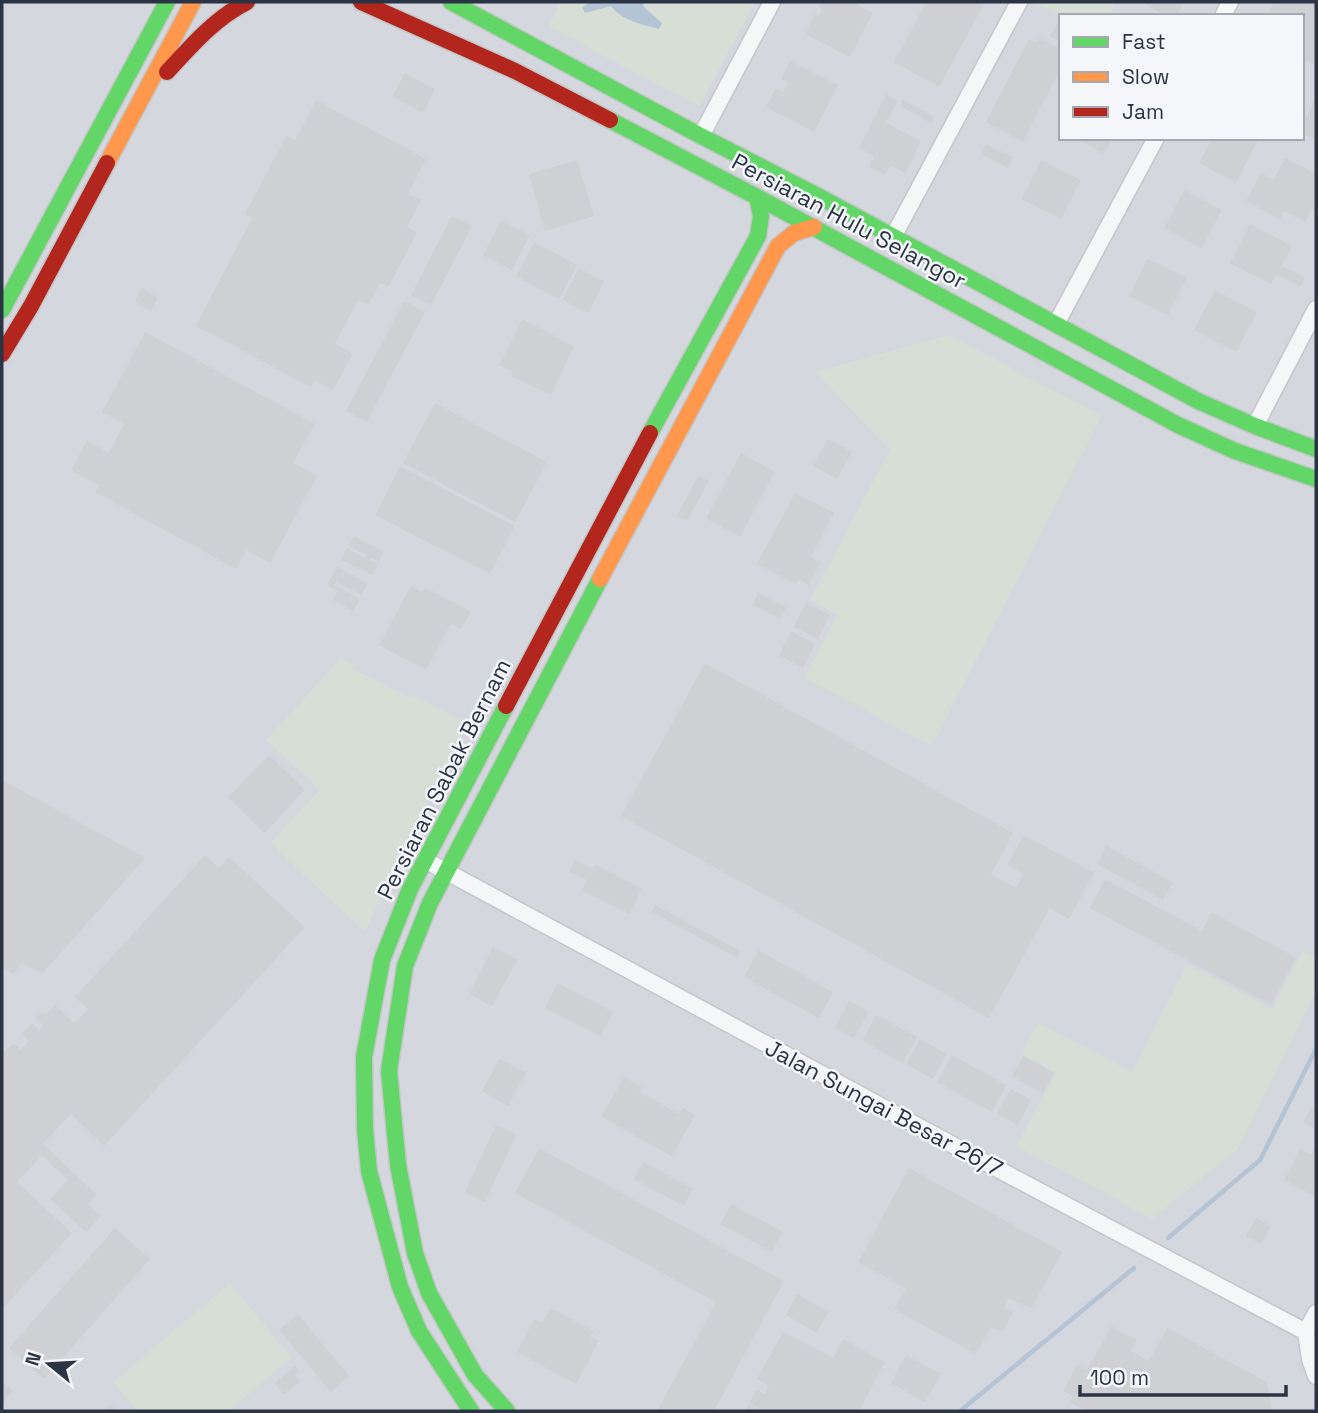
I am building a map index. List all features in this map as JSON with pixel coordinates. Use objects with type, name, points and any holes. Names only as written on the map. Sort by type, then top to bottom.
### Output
[{"type":"main road","points":[[2,310],[167,2]]},
{"type":"main road","points":[[2,354],[31,306],[193,2]]},
{"type":"main road","points":[[143,98],[196,42],[236,6],[247,2]]},
{"type":"main road","name":"Persiaran Hulu Selangor","points":[[361,2],[515,71],[814,227],[1178,425],[1235,451],[1316,478]]},
{"type":"main road","name":"Persiaran Hulu Selangor","points":[[451,2],[1198,401],[1316,449]]},
{"type":"main road","name":"Persiaran Sabak Bernam","points":[[471,1411],[419,1331],[400,1287],[369,1171],[365,1130],[365,1057],[382,960],[410,889],[425,860],[619,492],[758,236],[762,209],[757,197]]},
{"type":"main road","name":"Persiaran Sabak Bernam","points":[[508,1411],[475,1375],[429,1293],[415,1253],[398,1165],[389,1072],[405,966],[446,871],[778,246],[788,235],[799,229],[814,227]]},
{"type":"main road","points":[[369,1171],[398,1165]]},
{"type":"street","points":[[701,136],[772,2]]},
{"type":"street","points":[[893,237],[1019,2]]},
{"type":"street","points":[[1056,324],[1155,140]]},
{"type":"street","points":[[1255,426],[1316,309]]},
{"type":"street","name":"Jalan Sungai Besar 26/7","points":[[425,860],[1306,1332]]},
{"type":"street","points":[[1316,1313],[1306,1332],[1316,1376]]},
{"type":"shaded area","points":[[2,2],[1316,2],[1316,1411],[2,1411]]},
{"type":"shaded area","points":[[561,2],[755,2],[700,106],[548,27]]},
{"type":"shaded area","points":[[1033,2],[1117,2],[1110,14],[1059,15]]},
{"type":"shaded area","points":[[948,335],[1102,415],[932,746],[804,678],[837,615],[810,600],[890,450],[815,372]]},
{"type":"shaded area","points":[[341,658],[354,665],[353,669],[468,724],[397,861],[365,932],[270,843],[320,790],[266,740]]},
{"type":"shaded area","points":[[1303,950],[1316,957],[1316,992],[1238,1149],[1152,1219],[1016,1146],[1056,1073],[1021,1053],[1039,1023],[1132,1072],[1187,964],[1272,1009]]},
{"type":"shaded area","points":[[230,1283],[292,1358],[228,1411],[137,1411],[113,1382]]},
{"type":"water","points":[[591,2],[645,2],[643,6],[662,23],[659,29],[627,19],[611,6],[585,13],[582,7]]},
{"type":"building","points":[[821,2],[852,2],[873,13],[850,57],[805,34],[815,14],[819,16],[822,9],[818,7]]},
{"type":"building","points":[[926,2],[985,2],[939,87],[894,62]]},
{"type":"building","points":[[1141,2],[1184,2],[1178,14],[1162,14]]},
{"type":"building","points":[[1274,2],[1316,2],[1316,65],[1304,59],[1304,14],[1268,14]]},
{"type":"building","points":[[1059,21],[1059,41],[1050,36]]},
{"type":"building","points":[[1039,38],[1059,48],[1059,72],[1023,142],[986,122],[1029,39],[1037,43]]},
{"type":"building","points":[[790,61],[838,85],[814,132],[766,107],[776,88],[783,92],[788,83],[781,79]]},
{"type":"building","points":[[405,73],[435,89],[423,113],[392,97]]},
{"type":"building","points":[[886,94],[898,101],[886,123],[921,141],[906,173],[890,165],[885,175],[869,167],[874,156],[859,148]]},
{"type":"building","points":[[1316,97],[1316,140],[1304,134],[1304,122]]},
{"type":"building","points":[[316,100],[426,159],[408,194],[421,200],[407,227],[417,233],[388,287],[380,283],[368,305],[358,300],[335,344],[353,354],[333,390],[315,380],[311,387],[196,326],[252,218],[245,214],[286,136],[295,140]]},
{"type":"building","points":[[903,100],[935,117],[931,123],[900,106]]},
{"type":"building","points":[[1079,140],[1112,140],[1104,154]]},
{"type":"building","points":[[1211,140],[1258,140],[1236,183],[1199,163]]},
{"type":"building","points":[[986,144],[1013,157],[1008,168],[981,154]]},
{"type":"building","points":[[1285,158],[1316,174],[1316,211],[1312,209],[1305,222],[1284,211],[1280,219],[1246,201],[1261,173],[1274,180]]},
{"type":"building","points":[[577,160],[594,216],[545,231],[529,174]]},
{"type":"building","points":[[1041,160],[1081,180],[1061,219],[1022,199]]},
{"type":"building","points":[[1184,190],[1222,210],[1202,248],[1164,228]]},
{"type":"building","points":[[452,216],[472,226],[431,305],[411,295]]},
{"type":"building","points":[[501,221],[530,235],[512,270],[483,255]]},
{"type":"building","points":[[1250,224],[1292,246],[1282,266],[1305,278],[1300,287],[1276,274],[1271,284],[1230,263]]},
{"type":"building","points":[[534,242],[577,265],[559,299],[516,276]]},
{"type":"building","points":[[1147,259],[1187,278],[1168,315],[1129,296]]},
{"type":"building","points":[[579,268],[604,281],[588,313],[563,300]]},
{"type":"building","points":[[142,288],[158,298],[151,311],[135,301]]},
{"type":"building","points":[[1215,290],[1257,312],[1236,352],[1194,330]]},
{"type":"building","points":[[404,301],[425,312],[367,422],[346,411]]},
{"type":"building","points":[[522,319],[574,346],[551,395],[513,377],[512,371],[499,365]]},
{"type":"building","points":[[145,332],[315,424],[293,463],[317,476],[270,563],[246,550],[236,569],[95,492],[99,485],[71,470],[87,441],[109,453],[124,424],[102,412]]},
{"type":"building","points":[[435,403],[547,462],[515,522],[403,463]]},
{"type":"building","points":[[828,439],[852,452],[837,479],[813,465]]},
{"type":"building","points":[[741,453],[775,472],[740,537],[706,518]]},
{"type":"building","points":[[400,466],[515,526],[490,574],[375,515]]},
{"type":"building","points":[[698,476],[709,481],[687,521],[677,516]]},
{"type":"building","points":[[795,493],[834,513],[811,557],[821,562],[809,585],[798,579],[796,584],[757,564]]},
{"type":"building","points":[[354,536],[384,551],[379,562],[370,558],[378,564],[372,575],[341,560],[347,548],[365,558],[367,555],[349,546]]},
{"type":"building","points":[[337,567],[368,583],[361,595],[336,582],[334,585],[360,599],[353,611],[333,600],[338,591],[327,585]]},
{"type":"building","points":[[411,586],[422,592],[425,587],[471,611],[461,629],[451,624],[426,670],[379,645]]},
{"type":"building","points":[[758,593],[786,607],[780,619],[752,605]]},
{"type":"building","points":[[806,603],[830,615],[818,639],[794,627]]},
{"type":"building","points":[[791,631],[815,644],[803,668],[779,655]]},
{"type":"building","points":[[705,663],[1013,833],[991,874],[1016,888],[1023,874],[1007,865],[1024,835],[1094,873],[1069,919],[1050,908],[989,1018],[621,816]]},
{"type":"building","points":[[269,755],[305,790],[264,833],[228,797]]},
{"type":"building","points":[[2,780],[145,858],[42,974],[21,963],[14,974],[2,968]]},
{"type":"building","points":[[1106,846],[1173,882],[1163,900],[1097,864]]},
{"type":"building","points":[[205,855],[219,868],[229,857],[305,927],[104,1146],[71,1114],[43,1144],[97,1195],[88,1204],[101,1216],[86,1232],[50,1199],[68,1180],[42,1155],[17,1182],[72,1233],[2,1309],[2,1054],[13,1043],[21,1050],[29,1041],[22,1034],[32,1023],[39,1030],[43,1025],[36,1018],[40,1013],[47,1014],[55,1005],[74,1023],[88,1009],[75,997]]},
{"type":"building","points":[[575,860],[593,870],[595,864],[642,888],[630,914],[582,890],[587,880],[569,871]]},
{"type":"building","points":[[1105,879],[1202,931],[1212,912],[1296,958],[1271,1005],[1090,908]]},
{"type":"building","points":[[655,905],[740,951],[737,958],[652,912]]},
{"type":"building","points":[[493,947],[517,960],[492,1006],[469,994]]},
{"type":"building","points":[[758,950],[833,992],[819,1018],[744,977]]},
{"type":"building","points":[[557,983],[613,1012],[601,1036],[545,1008]]},
{"type":"building","points":[[849,1001],[869,1012],[854,1038],[835,1028]]},
{"type":"building","points":[[876,1015],[917,1037],[903,1063],[863,1041]]},
{"type":"building","points":[[920,1039],[947,1054],[933,1079],[906,1064]]},
{"type":"building","points":[[952,1055],[1006,1085],[992,1112],[937,1082]]},
{"type":"building","points":[[1023,1056],[1054,1073],[1043,1093],[1012,1076]]},
{"type":"building","points":[[499,1059],[526,1073],[508,1106],[482,1091]]},
{"type":"building","points":[[624,1077],[642,1087],[639,1092],[679,1114],[683,1108],[695,1115],[672,1156],[601,1117]]},
{"type":"building","points":[[1011,1089],[1031,1100],[1018,1125],[997,1113]]},
{"type":"building","points":[[1311,1107],[1316,1109],[1316,1129],[1303,1122]]},
{"type":"building","points":[[496,1125],[516,1135],[485,1202],[465,1192]]},
{"type":"building","points":[[539,1148],[784,1281],[714,1411],[657,1411],[716,1302],[515,1193]]},
{"type":"building","points":[[1314,1149],[1316,1197],[1284,1180],[1300,1150],[1311,1155]]},
{"type":"building","points":[[643,1162],[693,1189],[684,1206],[634,1179]]},
{"type":"building","points":[[909,1168],[1062,1252],[1031,1309],[1009,1298],[1004,1308],[1013,1313],[1002,1332],[991,1327],[976,1354],[894,1309],[906,1288],[858,1262]]},
{"type":"building","points":[[731,1204],[783,1232],[772,1252],[720,1224]]},
{"type":"building","points":[[1256,1218],[1271,1226],[1261,1244],[1246,1236]]},
{"type":"building","points":[[115,1228],[150,1259],[44,1379],[9,1348]]},
{"type":"building","points":[[797,1294],[828,1312],[817,1333],[786,1315]]},
{"type":"building","points":[[550,1308],[594,1331],[590,1337],[599,1341],[576,1384],[517,1352],[534,1319],[542,1323]]},
{"type":"building","points":[[298,1314],[349,1376],[331,1392],[279,1330]]},
{"type":"building","points":[[1111,1326],[1137,1340],[1131,1351],[1149,1361],[1167,1328],[1267,1382],[1271,1411],[1087,1411],[1070,1402],[1073,1396],[1063,1391],[1077,1365],[1087,1370]]},
{"type":"building","points":[[783,1332],[833,1358],[843,1339],[885,1362],[859,1411],[745,1411],[749,1404],[758,1408],[749,1403],[757,1390],[764,1394],[769,1386],[757,1379]]},
{"type":"building","points":[[906,1355],[941,1374],[925,1402],[891,1383]]},
{"type":"building","points":[[295,1366],[299,1372],[295,1375],[300,1381],[284,1395],[275,1383]]},
{"type":"building","points":[[2,1381],[13,1391],[2,1404]]},
{"type":"building","points":[[111,1404],[117,1411],[103,1411]]},
{"type":"waterway","points":[[1168,1238],[1260,1160],[1316,1049]]},
{"type":"waterway","points":[[960,1411],[1134,1268]]},
{"type":"traffic: fast","points":[[2,310],[167,2]]},
{"type":"traffic: fast","points":[[451,2],[1198,401],[1316,449]]},
{"type":"traffic: fast","points":[[610,120],[1178,425],[1235,451],[1316,479]]},
{"type":"traffic: fast","points":[[650,433],[758,236],[761,216],[757,197]]},
{"type":"traffic: fast","points":[[507,1411],[475,1375],[429,1293],[415,1253],[398,1165],[389,1071],[405,966],[430,903],[600,579]]},
{"type":"traffic: fast","points":[[471,1411],[419,1331],[400,1287],[369,1171],[365,1130],[364,1057],[382,960],[410,889],[506,706]]},
{"type":"traffic: slow","points":[[107,163],[193,2]]},
{"type":"traffic: slow","points":[[600,579],[778,246],[794,233],[814,227]]},
{"type":"traffic: jam","points":[[167,72],[214,24],[247,2]]},
{"type":"traffic: jam","points":[[361,2],[515,71],[610,120]]},
{"type":"traffic: jam","points":[[2,354],[31,306],[107,163]]},
{"type":"traffic: jam","points":[[506,706],[650,433]]}]
